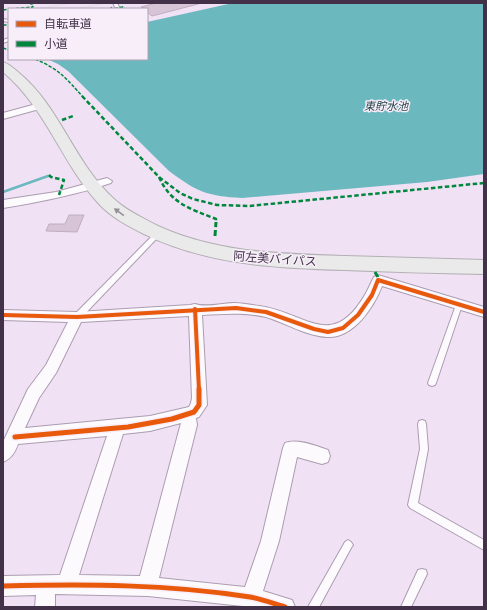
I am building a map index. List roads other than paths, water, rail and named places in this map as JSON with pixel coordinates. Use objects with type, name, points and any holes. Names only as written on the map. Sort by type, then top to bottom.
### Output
[{"type":"main road","name":"阿左美バイパス","points":[[3,59],[20,70],[35,83],[72,132],[112,206],[138,224],[158,234],[206,251],[253,259],[302,262],[484,267]]},
{"type":"main road","name":"阿左美バイパス","points":[[3,66],[24,84],[100,184],[151,220],[178,232],[217,244],[249,250],[292,253],[484,255]]},
{"type":"street","points":[[3,116],[40,106]]},
{"type":"street","points":[[3,204],[59,195],[100,184]]},
{"type":"street","points":[[3,315],[77,317],[195,309],[236,308],[252,309],[328,332],[342,328],[358,315],[372,295],[378,280],[484,312]]},
{"type":"street","points":[[14,437],[37,433],[115,429],[146,425],[194,412],[199,405],[198,352],[195,309]]},
{"type":"street","points":[[3,454],[9,447],[14,437],[33,394],[51,368],[77,317]]},
{"type":"street","points":[[148,586],[189,425],[188,414]]},
{"type":"street","points":[[66,584],[115,438],[115,429]]},
{"type":"street","points":[[258,602],[291,448],[322,456]]},
{"type":"street","points":[[3,586],[66,584],[148,586],[285,607]]},
{"type":"street","points":[[45,607],[46,585]]},
{"type":"lane","points":[[77,317],[158,234]]},
{"type":"lane","points":[[432,383],[459,305]]},
{"type":"lane","points":[[422,424],[424,449],[413,505],[484,545]]},
{"type":"lane","points":[[313,607],[348,545]]},
{"type":"lane","points":[[406,607],[422,574]]},
{"type":"water","name":"東貯水池","points":[[233,3],[484,3],[484,174],[427,182],[242,198],[220,196],[203,192],[187,184],[169,171],[68,71],[49,60],[148,60],[148,22]]},
{"type":"waterway","points":[[3,192],[48,176]]}]
